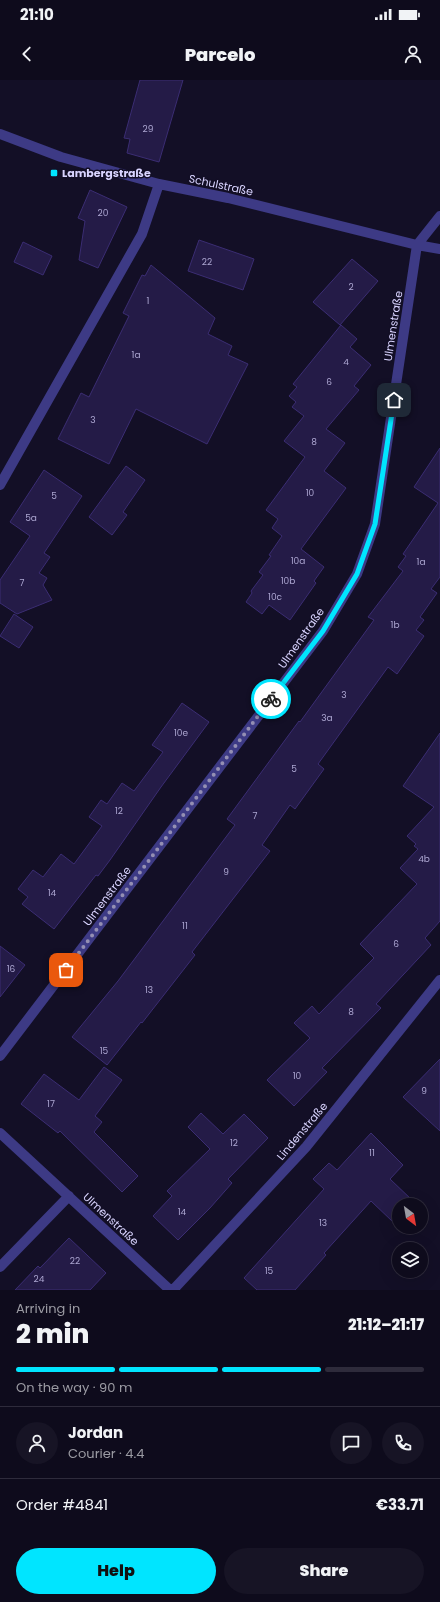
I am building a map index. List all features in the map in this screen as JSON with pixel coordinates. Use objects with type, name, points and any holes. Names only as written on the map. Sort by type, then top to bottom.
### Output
[{"type":"street","name":"Schulstraße","points":[[0,134],[61,157],[159,184],[228,198],[417,245],[440,249]]},
{"type":"street","points":[[0,485],[142,234],[159,184]]},
{"type":"street","points":[[417,245],[440,216]]},
{"type":"street","name":"Ulmenstraße","points":[[0,1056],[323,631],[357,574],[375,524],[417,245]]},
{"type":"street","name":"Lindenstraße","points":[[173,1290],[306,1147],[440,980]]},
{"type":"street","name":"Ulmenstraße","points":[[0,1133],[170,1290]]},
{"type":"street","points":[[0,1267],[69,1196]]},
{"type":"building","points":[[140,80],[183,80],[159,162],[127,153],[130,139],[124,138]]},
{"type":"building","points":[[90,190],[127,207],[98,268],[79,260],[85,221],[78,218]]},
{"type":"building","points":[[199,240],[254,259],[243,290],[188,271]]},
{"type":"building","points":[[23,242],[52,256],[43,275],[14,262]]},
{"type":"building","points":[[352,259],[378,281],[340,325],[313,302]]},
{"type":"building","points":[[151,265],[215,318],[208,334],[232,346],[228,355],[248,364],[207,444],[136,409],[109,464],[58,439],[81,393],[89,397],[129,316],[123,313],[142,275],[145,276]]},
{"type":"building","points":[[341,325],[357,339],[350,347],[371,365],[354,386],[359,390],[326,429],[345,443],[324,471],[346,488],[301,549],[324,567],[314,581],[316,583],[290,620],[269,605],[262,614],[246,602],[252,593],[251,591],[263,575],[259,572],[271,556],[269,555],[282,536],[272,528],[278,519],[266,510],[305,457],[284,441],[304,416],[292,407],[296,402],[289,396],[297,387],[293,384]]},
{"type":"building","points":[[440,448],[440,577],[431,589],[437,593],[420,617],[424,620],[416,630],[424,636],[397,674],[388,667],[318,764],[324,769],[295,809],[290,805],[262,845],[270,851],[192,952],[195,955],[107,1065],[72,1037],[118,981],[235,825],[227,819],[374,620],[368,617],[403,571],[398,567],[406,556],[403,554],[438,503],[414,487]]},
{"type":"building","points":[[126,466],[145,480],[123,512],[127,515],[112,535],[89,517]]},
{"type":"building","points":[[44,470],[82,496],[44,553],[50,557],[39,573],[47,578],[43,585],[52,600],[17,614],[0,603],[0,580],[30,536],[10,522]]},
{"type":"building","points":[[14,614],[33,627],[19,648],[0,636]]},
{"type":"building","points":[[182,703],[209,722],[110,860],[98,876],[96,875],[54,929],[22,904],[28,897],[18,889],[33,870],[43,877],[61,854],[74,864],[102,826],[89,817],[101,800],[107,804],[122,783],[134,791],[163,752],[152,745]]},
{"type":"building","points":[[440,733],[440,921],[425,938],[431,945],[376,1004],[381,1008],[322,1068],[327,1072],[294,1106],[267,1080],[310,1038],[294,1023],[312,1006],[319,1014],[374,958],[360,944],[417,884],[400,868],[418,849],[414,846],[416,844],[407,836],[434,807],[403,786]]},
{"type":"building","points":[[0,946],[25,965],[0,997]]},
{"type":"building","points":[[440,1059],[440,1131],[403,1097]]},
{"type":"building","points":[[104,1067],[122,1080],[95,1116],[102,1122],[94,1132],[138,1176],[122,1192],[60,1131],[58,1133],[21,1104],[44,1074],[79,1100]]},
{"type":"building","points":[[201,1113],[223,1134],[244,1114],[268,1138],[228,1179],[232,1183],[210,1208],[178,1240],[153,1216],[172,1196],[167,1191],[210,1149],[188,1127]]},
{"type":"building","points":[[371,1133],[403,1165],[390,1179],[410,1198],[392,1198],[392,1221],[371,1201],[324,1253],[326,1255],[295,1290],[257,1290],[244,1278],[324,1189],[313,1179],[329,1163],[337,1170]]},
{"type":"building","points":[[69,1238],[106,1273],[90,1290],[15,1290],[38,1266],[40,1268]]},
{"type":"way so far","points":[[66,970],[271,699]]},
{"type":"place","name":"Lambergstraße","points":[[54,173]]},
{"type":"route","points":[[271,699],[323,631],[357,574],[375,524],[394,400]]}]
